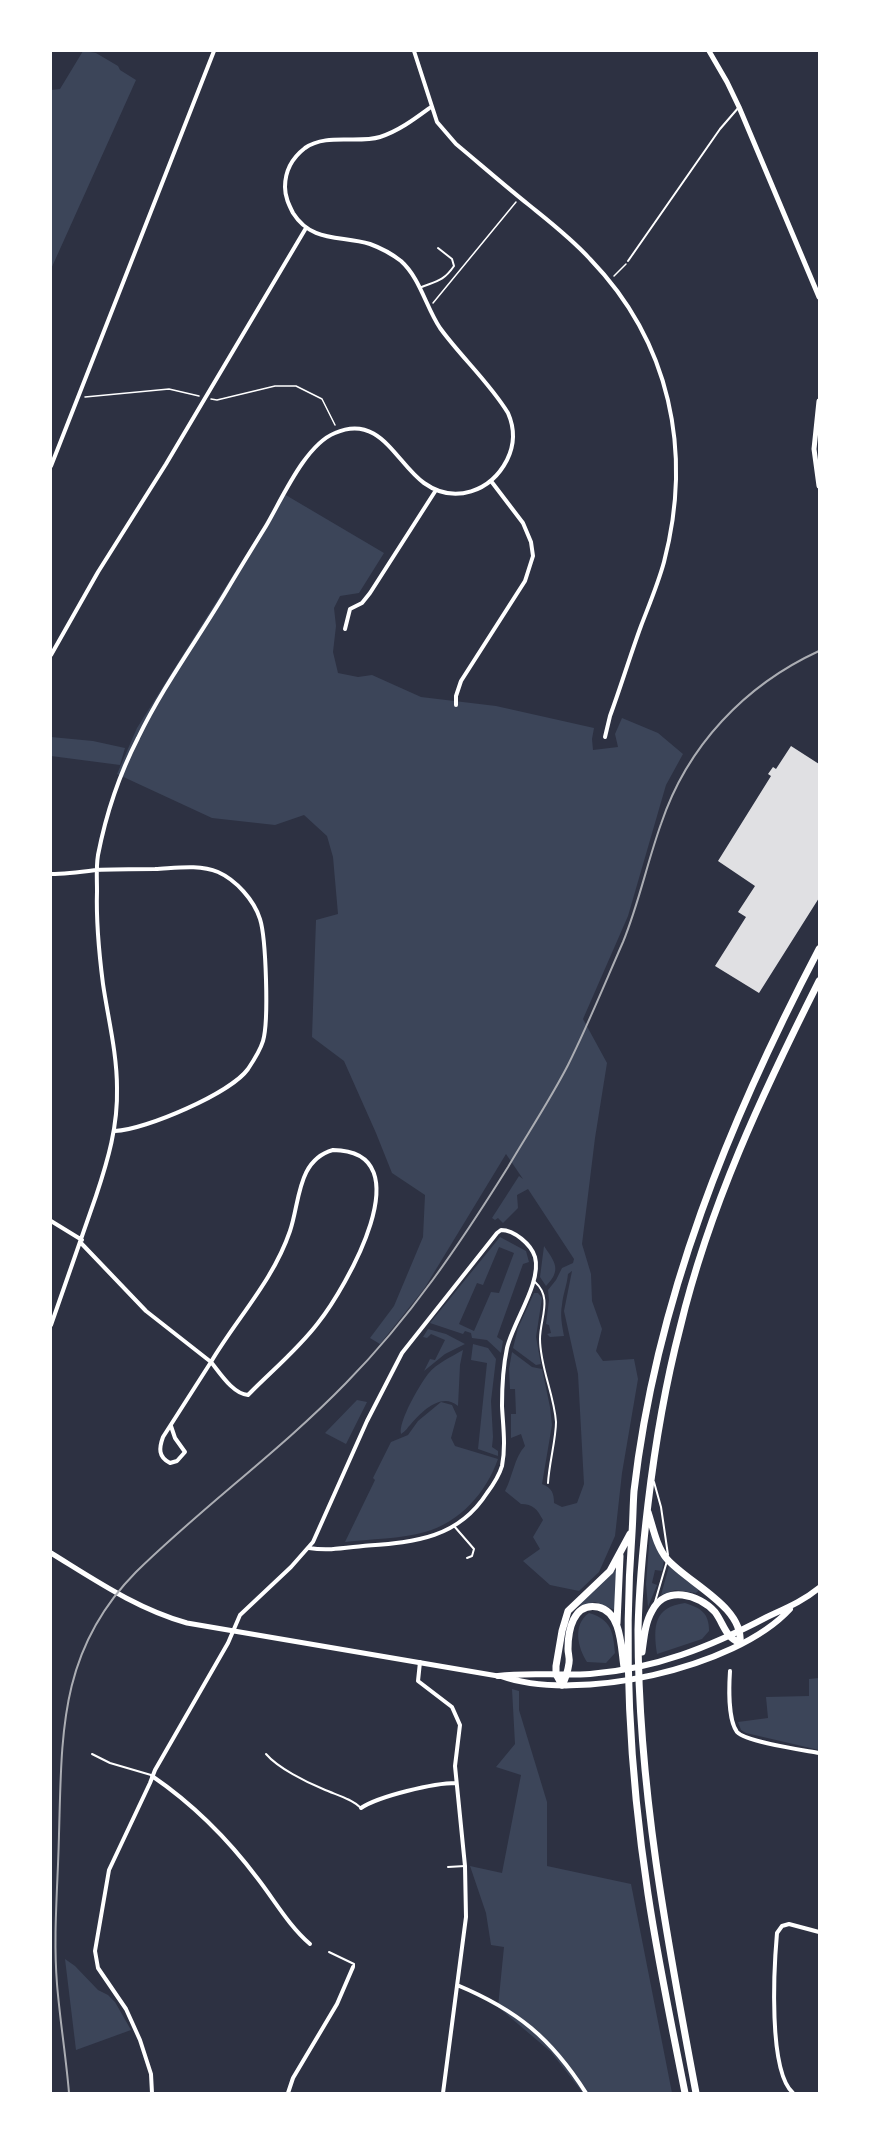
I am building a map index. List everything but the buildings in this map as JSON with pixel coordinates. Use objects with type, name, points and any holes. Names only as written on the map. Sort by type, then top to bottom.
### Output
[{"type":"highway","points":[[685,2093],[648,1894],[635,1787],[628,1687],[628,1628],[634,1495],[648,1404],[665,1324],[686,1254],[732,1134],[775,1038],[819,949]]},
{"type":"highway","points":[[696,2093],[670,1956],[646,1785],[639,1670],[640,1568],[652,1475],[668,1383],[680,1327],[699,1260],[741,1148],[819,981]]},
{"type":"highway","points":[[648,1509],[657,1540],[667,1559],[730,1614],[740,1631],[740,1643]]},
{"type":"highway","points":[[562,1685],[556,1674],[562,1631],[568,1611],[605,1576],[632,1529]]},
{"type":"highway","points":[[617,1628],[620,1553]]},
{"type":"highway","points":[[639,1670],[647,1623],[652,1610],[659,1602],[670,1596],[691,1596],[712,1609],[729,1636],[740,1643]]},
{"type":"highway","points":[[562,1685],[570,1661],[568,1650],[571,1625],[577,1612],[587,1607],[602,1608],[613,1618],[628,1687]]},
{"type":"main road","points":[[498,1676],[514,1681],[562,1685],[590,1684],[627,1681],[677,1669],[740,1643],[776,1622],[792,1607],[819,1588]]},
{"type":"main road","points":[[498,1676],[589,1674],[627,1669],[701,1649],[792,1607]]},
{"type":"street","points":[[51,466],[214,51]]},
{"type":"street","points":[[414,51],[431,107],[437,122],[448,136],[579,247],[629,306],[656,358],[673,418],[675,503],[666,550],[655,590],[610,716],[605,737]]},
{"type":"street","points":[[709,51],[739,107],[819,297]]},
{"type":"street","points":[[51,1325],[104,1172],[115,1131],[118,1089],[98,947],[96,870],[115,791],[148,719],[293,479],[317,445],[338,432],[360,430],[382,439],[393,448],[420,480],[436,489],[457,494],[485,487],[502,469],[511,452],[513,424],[502,404],[442,330],[406,266],[388,252],[370,244],[317,234],[306,228],[290,208],[285,189],[288,170],[303,150],[317,143],[379,137],[431,107]]},
{"type":"street","points":[[51,655],[98,572],[206,397],[306,228]]},
{"type":"street","points":[[819,401],[814,449],[819,486]]},
{"type":"street","points":[[456,705],[456,696],[461,681],[525,581],[533,556],[531,542],[523,523],[491,481]]},
{"type":"street","points":[[345,629],[350,609],[363,603],[436,489]]},
{"type":"street","points":[[51,874],[190,867],[218,872],[232,880],[260,917],[267,1023],[261,1048],[248,1069],[241,1077],[218,1093],[197,1103],[140,1127],[115,1131]]},
{"type":"street","points":[[51,1221],[81,1241],[146,1311],[211,1362],[231,1386],[242,1394],[248,1395],[318,1324],[353,1269],[374,1210],[376,1179],[370,1164],[352,1152],[333,1150],[308,1166],[289,1232],[272,1270],[211,1362],[171,1426],[159,1447],[162,1457],[171,1463],[177,1461],[185,1452],[171,1426]]},
{"type":"street","points":[[152,2093],[151,2074],[140,2040],[126,2009],[98,1968],[95,1951],[107,1877],[117,1850],[152,1776],[228,1643],[240,1616],[309,1548],[367,1421],[402,1353],[497,1233],[501,1230],[510,1232],[531,1249],[536,1264],[533,1280],[511,1331],[505,1361],[502,1405],[504,1454],[501,1468],[484,1498],[471,1514],[454,1526],[413,1542],[330,1551],[309,1548]]},
{"type":"street","points":[[51,1553],[119,1594],[154,1612],[187,1623],[498,1676]]},
{"type":"street","points":[[420,1662],[418,1681],[452,1707],[460,1722],[455,1766],[465,1866],[466,1917],[443,2093]]},
{"type":"street","points":[[730,1671],[731,1710],[735,1729],[739,1734],[754,1740],[819,1753]]},
{"type":"street","points":[[152,1776],[195,1808],[222,1836],[259,1879],[293,1927],[310,1944]]},
{"type":"street","points":[[361,1808],[368,1803],[395,1795],[440,1784],[456,1783]]},
{"type":"street","points":[[793,2093],[784,2083],[776,2035],[774,2006],[777,1934],[782,1926],[789,1924],[819,1932]]},
{"type":"street","points":[[288,2093],[293,2078],[337,2004],[353,1967]]},
{"type":"street","points":[[457,1985],[503,2006],[521,2018],[547,2042],[586,2093]]},
{"type":"lane","points":[[628,261],[720,129],[739,107]]},
{"type":"lane","points":[[419,288],[447,276],[454,266],[452,259],[438,248]]},
{"type":"lane","points":[[533,1280],[546,1300],[540,1333],[541,1347],[556,1423],[548,1483]]},
{"type":"lane","points":[[652,1475],[661,1507],[667,1559],[664,1576],[652,1610]]},
{"type":"lane","points":[[454,1526],[474,1549],[472,1556],[467,1558]]},
{"type":"lane","points":[[92,1754],[110,1763],[152,1776]]},
{"type":"lane","points":[[266,1754],[279,1765],[311,1784],[351,1800],[361,1808]]},
{"type":"lane","points":[[448,1867],[465,1866]]},
{"type":"lane","points":[[329,1952],[354,1964],[353,1967]]},
{"type":"path","points":[[429,308],[519,197]]},
{"type":"path","points":[[613,278],[628,261]]},
{"type":"path","points":[[79,396],[169,389],[217,399],[275,386],[296,386],[322,399],[338,432]]},
{"type":"shaded area","points":[[83,51],[96,53],[136,80],[51,269],[51,90],[60,89]]},
{"type":"shaded area","points":[[284,494],[384,553],[359,593],[340,596],[334,608],[336,626],[333,652],[338,673],[358,677],[372,675],[421,697],[496,706],[594,728],[593,750],[618,747],[615,734],[622,718],[658,733],[683,754],[666,785],[628,916],[583,1019],[607,1063],[582,1244],[591,1274],[592,1301],[602,1329],[596,1351],[603,1361],[634,1359],[638,1379],[622,1473],[615,1536],[599,1572],[579,1591],[550,1585],[523,1561],[540,1549],[533,1537],[543,1520],[534,1508],[521,1504],[505,1491],[518,1456],[525,1446],[521,1434],[511,1438],[511,1414],[516,1414],[515,1389],[510,1389],[509,1369],[512,1352],[532,1367],[542,1369],[552,1425],[542,1484],[552,1491],[554,1503],[562,1507],[577,1503],[584,1484],[578,1374],[564,1311],[572,1271],[568,1274],[561,1309],[564,1336],[550,1337],[547,1334],[551,1333],[549,1325],[546,1324],[548,1290],[562,1268],[573,1263],[574,1259],[528,1189],[517,1195],[518,1208],[503,1223],[498,1218],[495,1220],[492,1218],[519,1176],[523,1179],[506,1154],[424,1289],[380,1344],[370,1338],[394,1306],[423,1237],[425,1195],[392,1173],[344,1061],[312,1037],[316,920],[338,914],[333,857],[327,836],[304,815],[275,825],[212,818],[117,774],[137,728]]},
{"type":"shaded area","points":[[51,737],[93,741],[125,748],[120,765],[51,756]]},
{"type":"shaded area","points":[[500,1237],[526,1251],[529,1262],[523,1264],[497,1337],[503,1341],[501,1353],[487,1340],[472,1338],[471,1333],[465,1331],[463,1334],[430,1323]],"holes":[[[499,1247],[514,1253],[499,1293],[491,1292],[474,1331],[459,1324],[477,1283],[483,1285]]]},
{"type":"shaded area","points":[[544,1246],[555,1266],[554,1275],[546,1286],[540,1277]]},
{"type":"shaded area","points":[[534,1293],[538,1293],[542,1298],[536,1337],[541,1364],[536,1365],[513,1348],[518,1328]]},
{"type":"shaded area","points":[[428,1329],[446,1334],[465,1344],[445,1354],[424,1371],[430,1359],[435,1360],[445,1340],[431,1334],[427,1338],[423,1337]]},
{"type":"shaded area","points":[[473,1344],[488,1348],[496,1359],[491,1401],[492,1447],[498,1451],[498,1456],[478,1449],[487,1363],[471,1360]]},
{"type":"shaded area","points":[[463,1350],[458,1406],[446,1401],[433,1404],[401,1434],[406,1412],[428,1374],[440,1363]]},
{"type":"shaded area","points":[[357,1400],[367,1402],[346,1444],[325,1433]]},
{"type":"shaded area","points":[[441,1402],[452,1405],[457,1416],[451,1438],[455,1446],[498,1459],[479,1494],[449,1521],[425,1532],[345,1542],[391,1442],[408,1435],[418,1421]]},
{"type":"shaded area","points":[[650,1533],[664,1560],[662,1571],[655,1570],[652,1583],[657,1585],[648,1607],[646,1584]]},
{"type":"shaded area","points":[[669,1566],[699,1590],[696,1593],[675,1590],[661,1595]]},
{"type":"shaded area","points":[[616,1571],[615,1610],[595,1602],[580,1606],[579,1604]]},
{"type":"shaded area","points":[[685,1603],[703,1612],[708,1620],[709,1631],[702,1639],[657,1654],[655,1635],[661,1614],[675,1605]]},
{"type":"shaded area","points":[[589,1613],[607,1623],[612,1633],[615,1653],[606,1663],[587,1662],[581,1650],[578,1637],[580,1624]]},
{"type":"shaded area","points":[[819,1678],[819,1750],[741,1730],[738,1722],[768,1718],[766,1697],[809,1696],[809,1679]]},
{"type":"shaded area","points":[[512,1689],[519,1691],[519,1710],[547,1802],[547,1866],[631,1884],[672,2093],[583,2093],[551,2052],[498,2007],[504,1947],[491,1945],[486,1913],[470,1866],[502,1873],[521,1775],[496,1767],[515,1744]]},
{"type":"shaded area","points":[[65,1959],[98,1990],[115,2002],[131,2030],[76,2050]]},
{"type":"railway","points":[[69,2093],[56,1966],[61,1761],[70,1694],[79,1663],[92,1632],[111,1602],[136,1572],[321,1408],[392,1333],[433,1280],[508,1167],[568,1065],[623,942],[661,824],[686,769],[703,744],[743,700],[767,681],[819,651]]}]
